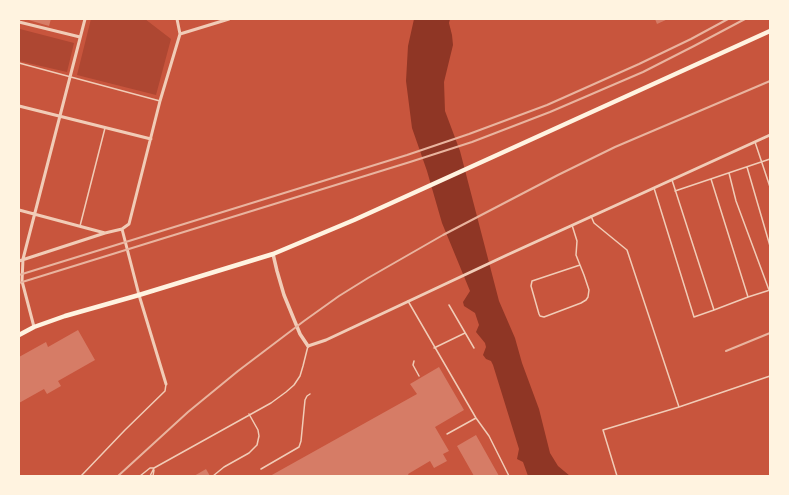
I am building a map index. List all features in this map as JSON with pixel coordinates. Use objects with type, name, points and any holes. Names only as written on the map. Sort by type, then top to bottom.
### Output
[{"type":"main road","points":[[19,335],[34,327],[65,316],[274,254],[354,220],[770,31]]},
{"type":"street","points":[[34,327],[22,281],[23,259],[61,117],[85,19]]},
{"type":"street","points":[[19,261],[105,233],[122,229],[128,224],[160,101],[180,34],[177,19]]},
{"type":"street","points":[[180,34],[229,19]]},
{"type":"street","points":[[19,22],[80,38]]},
{"type":"street","points":[[19,106],[151,139]]},
{"type":"street","points":[[274,254],[284,295],[300,334],[308,346],[326,340],[445,283],[770,135]]},
{"type":"street","points":[[19,210],[105,233]]},
{"type":"street","points":[[122,229],[139,295],[166,384]]},
{"type":"lane","points":[[19,63],[160,101]]},
{"type":"lane","points":[[80,226],[105,128]]},
{"type":"lane","points":[[755,142],[770,186]]},
{"type":"lane","points":[[675,191],[770,159]]},
{"type":"lane","points":[[747,167],[770,246]]},
{"type":"lane","points":[[654,188],[694,317],[748,297],[770,291],[736,201],[730,173]]},
{"type":"lane","points":[[710,179],[748,297]]},
{"type":"lane","points":[[671,180],[714,310]]},
{"type":"lane","points":[[591,216],[594,223],[627,250],[679,407]]},
{"type":"lane","points":[[572,225],[576,236],[576,255],[580,265],[589,290],[589,293],[586,300],[544,317],[540,316],[530,286],[532,281],[580,265]]},
{"type":"lane","points":[[408,301],[434,348],[476,418],[489,436],[509,476]]},
{"type":"lane","points":[[449,305],[474,348]]},
{"type":"lane","points":[[434,348],[465,333]]},
{"type":"lane","points":[[140,476],[150,468],[154,468],[248,414],[271,403],[294,385],[300,376],[308,346]]},
{"type":"lane","points":[[414,360],[413,365],[419,376]]},
{"type":"lane","points":[[617,476],[603,430],[679,407],[770,376]]},
{"type":"lane","points":[[81,476],[165,391],[166,384]]},
{"type":"lane","points":[[262,469],[299,447],[301,441],[305,400],[310,394]]},
{"type":"lane","points":[[213,476],[224,467],[249,453],[257,445],[259,436],[258,430],[248,414]]},
{"type":"lane","points":[[447,434],[476,418]]},
{"type":"lane","points":[[150,476],[154,468]]},
{"type":"lane","points":[[153,476],[154,468]]},
{"type":"shaded area","points":[[91,19],[145,19],[171,39],[156,95],[77,75]]},
{"type":"shaded area","points":[[414,19],[450,19],[449,23],[453,45],[444,82],[445,111],[460,151],[499,301],[515,338],[522,363],[539,409],[550,453],[558,466],[570,476],[528,476],[523,462],[517,459],[519,449],[493,365],[491,361],[486,359],[483,355],[486,347],[485,343],[476,332],[479,325],[475,313],[464,306],[463,302],[470,291],[442,223],[427,171],[412,128],[406,81],[408,46]]},
{"type":"shaded area","points":[[20,29],[74,43],[67,72],[19,61]]},
{"type":"building","points":[[25,19],[51,19],[49,26]]},
{"type":"building","points":[[655,19],[668,19],[657,24]]},
{"type":"building","points":[[78,330],[95,360],[58,381],[61,386],[47,394],[44,389],[19,403],[19,357],[46,342],[48,347]]},
{"type":"building","points":[[439,367],[464,410],[435,427],[449,451],[443,454],[447,461],[434,468],[430,461],[408,474],[409,476],[270,476],[417,394],[410,384]]},
{"type":"building","points":[[476,435],[499,476],[474,476],[457,446]]},
{"type":"building","points":[[206,469],[210,476],[194,476]]},
{"type":"railway","points":[[19,275],[407,155],[469,134],[547,105],[639,64],[728,19]]},
{"type":"railway","points":[[19,283],[472,142],[550,112],[643,72],[745,19]]},
{"type":"railway","points":[[118,476],[188,412],[238,371],[304,321],[339,296],[368,278],[443,235],[615,147],[770,81]]},
{"type":"railway","points":[[726,351],[770,333]]}]
